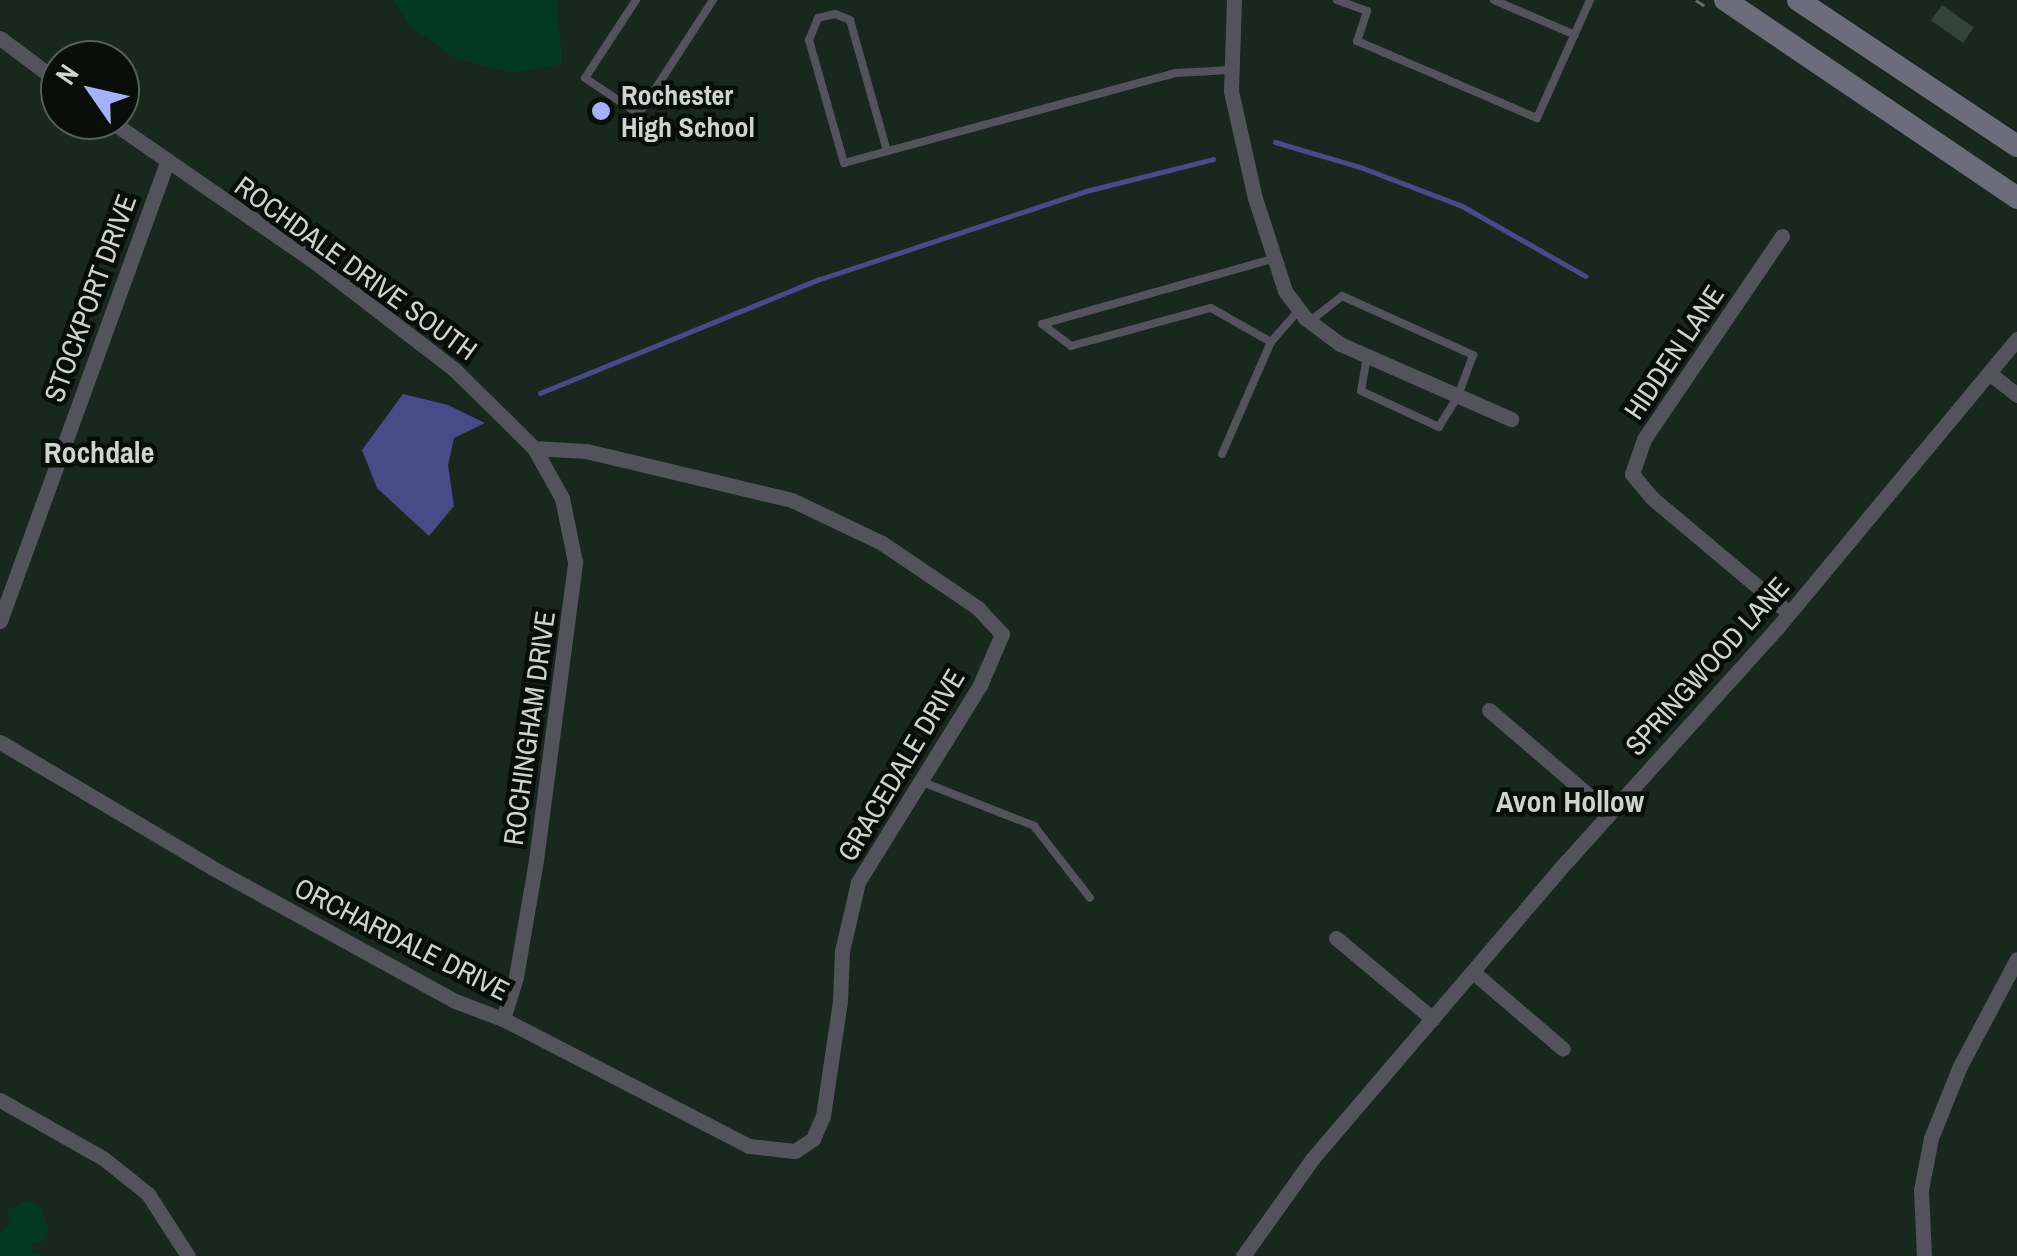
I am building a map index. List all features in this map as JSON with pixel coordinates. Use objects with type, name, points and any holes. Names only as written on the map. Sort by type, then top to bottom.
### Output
[{"type":"main road","points":[[1725,0],[2017,198]]},
{"type":"main road","points":[[1776,0],[1788,8],[1822,16]]},
{"type":"main road","points":[[1798,0],[2017,146]]},
{"type":"main road","points":[[1911,126],[1944,136],[2017,181]]},
{"type":"street","points":[[1234,0],[1231,90],[1272,258],[1285,291],[1304,316],[1367,356],[1510,418]]},
{"type":"street","points":[[0,38],[40,68]]},
{"type":"street","name":"ROCHDALE DRIVE SOUTH","points":[[137,140],[312,260],[455,370],[534,448]]},
{"type":"street","name":"STOCKPORT DRIVE","points":[[0,621],[167,162]]},
{"type":"street","name":"HIDDEN LANE","points":[[1782,236],[1644,439],[1632,474],[1652,498],[1789,613]]},
{"type":"street","name":"SPRINGWOOD LANE","points":[[1243,1256],[1313,1158],[1610,813],[1789,613],[2017,339]]},
{"type":"street","points":[[1990,373],[2017,396]]},
{"type":"street","name":"GRACEDALE DRIVE","points":[[534,448],[586,452],[792,500],[882,542],[978,608],[1002,634],[980,685],[858,882],[842,951],[840,1001],[823,1116],[813,1139],[794,1152]]},
{"type":"street","name":"ROCHINGHAM DRIVE","points":[[503,1019],[516,978],[536,860],[575,562],[562,498],[534,448]]},
{"type":"street","points":[[0,566],[17,572]]},
{"type":"street","points":[[1489,710],[1610,813]]},
{"type":"street","name":"ORCHARDALE DRIVE","points":[[0,742],[14,754],[416,980],[503,1019],[749,1146],[794,1152]]},
{"type":"street","points":[[1336,938],[1433,1018]]},
{"type":"street","points":[[1924,1256],[1921,1190],[1930,1138],[1960,1066],[2017,959]]},
{"type":"street","points":[[1472,972],[1563,1049]]},
{"type":"street","points":[[0,1100],[104,1158],[148,1194],[188,1256]]},
{"type":"lane","points":[[636,0],[585,78],[640,114],[713,0]]},
{"type":"lane","points":[[1337,0],[1367,12]]},
{"type":"lane","points":[[1372,0],[1357,41],[1537,118],[1590,0]]},
{"type":"lane","points":[[1494,0],[1574,34]]},
{"type":"lane","points":[[887,152],[850,20],[835,14],[818,18],[809,40],[844,164],[1159,77],[1232,70]]},
{"type":"lane","points":[[1271,342],[1211,308],[1070,346],[1042,324],[1272,258]]},
{"type":"lane","points":[[1222,454],[1271,342],[1304,316],[1342,296],[1473,356],[1458,396],[1439,427],[1361,391],[1367,356]]},
{"type":"lane","points":[[920,782],[1034,826],[1090,898]]},
{"type":"green space","points":[[393,0],[557,0],[562,64],[513,73],[454,58],[410,26]]},
{"type":"green space","points":[[27,1200],[38,1203],[49,1229],[43,1242],[31,1242],[33,1253],[43,1256],[0,1256],[0,1232],[10,1226],[7,1211]]},
{"type":"water","points":[[403,394],[448,405],[485,423],[454,438],[448,465],[454,506],[429,536],[377,488],[362,450]]},
{"type":"building","points":[[1942,5],[1974,27],[1963,43],[1931,21]]},
{"type":"waterway","points":[[1275,142],[1360,167],[1462,206],[1585,276]]},
{"type":"waterway","points":[[540,393],[820,279],[1086,191],[1213,159]]},
{"type":"place","name":"Rochester High School","points":[[601,111]]},
{"type":"district","name":"Rochdale","points":[[99,452]]},
{"type":"district","name":"Avon Hollow","points":[[1570,801]]}]
